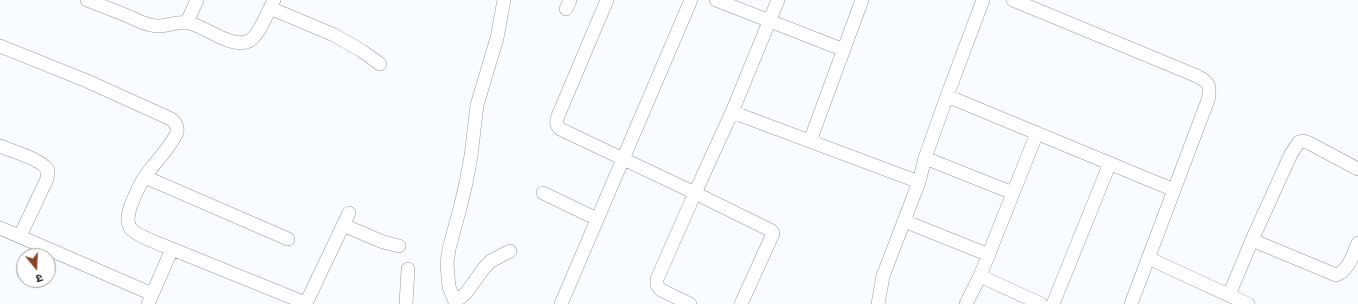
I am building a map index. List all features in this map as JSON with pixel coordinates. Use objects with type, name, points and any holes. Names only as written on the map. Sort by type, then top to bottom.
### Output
[{"type":"street","points":[[87,0],[149,25],[166,26],[187,22],[195,24],[230,42],[240,43],[247,42],[254,38],[272,4],[334,35],[362,51],[380,64]]},
{"type":"street","points":[[187,22],[197,0]]},
{"type":"street","points":[[504,0],[497,38],[477,105],[467,176],[449,249],[447,263],[449,287],[456,303],[466,293],[484,268],[510,251]]},
{"type":"street","points":[[607,0],[556,122],[557,126],[560,129],[772,231],[771,238],[741,304]]},
{"type":"street","points":[[561,304],[691,0]]},
{"type":"street","points":[[716,0],[844,50]]},
{"type":"street","points":[[690,304],[661,290],[657,285],[657,279],[732,112],[778,0]]},
{"type":"street","points":[[810,142],[862,0]]},
{"type":"street","points":[[878,304],[883,276],[983,0]]},
{"type":"street","points":[[1013,0],[1197,76],[1206,80],[1210,87],[1208,100],[1131,304]]},
{"type":"street","points":[[0,46],[87,81],[176,122],[177,132],[145,177],[133,199],[127,220],[130,228],[136,233],[302,302],[308,299],[349,213]]},
{"type":"street","points":[[947,96],[1174,190]]},
{"type":"street","points":[[732,112],[918,182]]},
{"type":"street","points":[[966,304],[980,276],[1037,133]]},
{"type":"street","points":[[1229,295],[1291,154],[1299,142],[1303,141],[1309,143],[1358,169]]},
{"type":"street","points":[[0,146],[38,161],[45,165],[48,170],[47,179],[20,236]]},
{"type":"street","points":[[925,158],[1013,193]]},
{"type":"street","points":[[1053,304],[1110,163]]},
{"type":"street","points":[[145,177],[288,239]]},
{"type":"street","points":[[543,193],[597,219]]},
{"type":"street","points":[[904,221],[988,255]]},
{"type":"street","points":[[343,225],[383,242],[400,246]]},
{"type":"street","points":[[0,228],[20,236],[150,299],[172,249]]},
{"type":"street","points":[[1252,240],[1336,275],[1342,274],[1345,270],[1358,243]]},
{"type":"street","points":[[1148,258],[1248,304]]},
{"type":"street","points":[[406,304],[408,269]]},
{"type":"street","points":[[980,276],[1041,304]]}]
